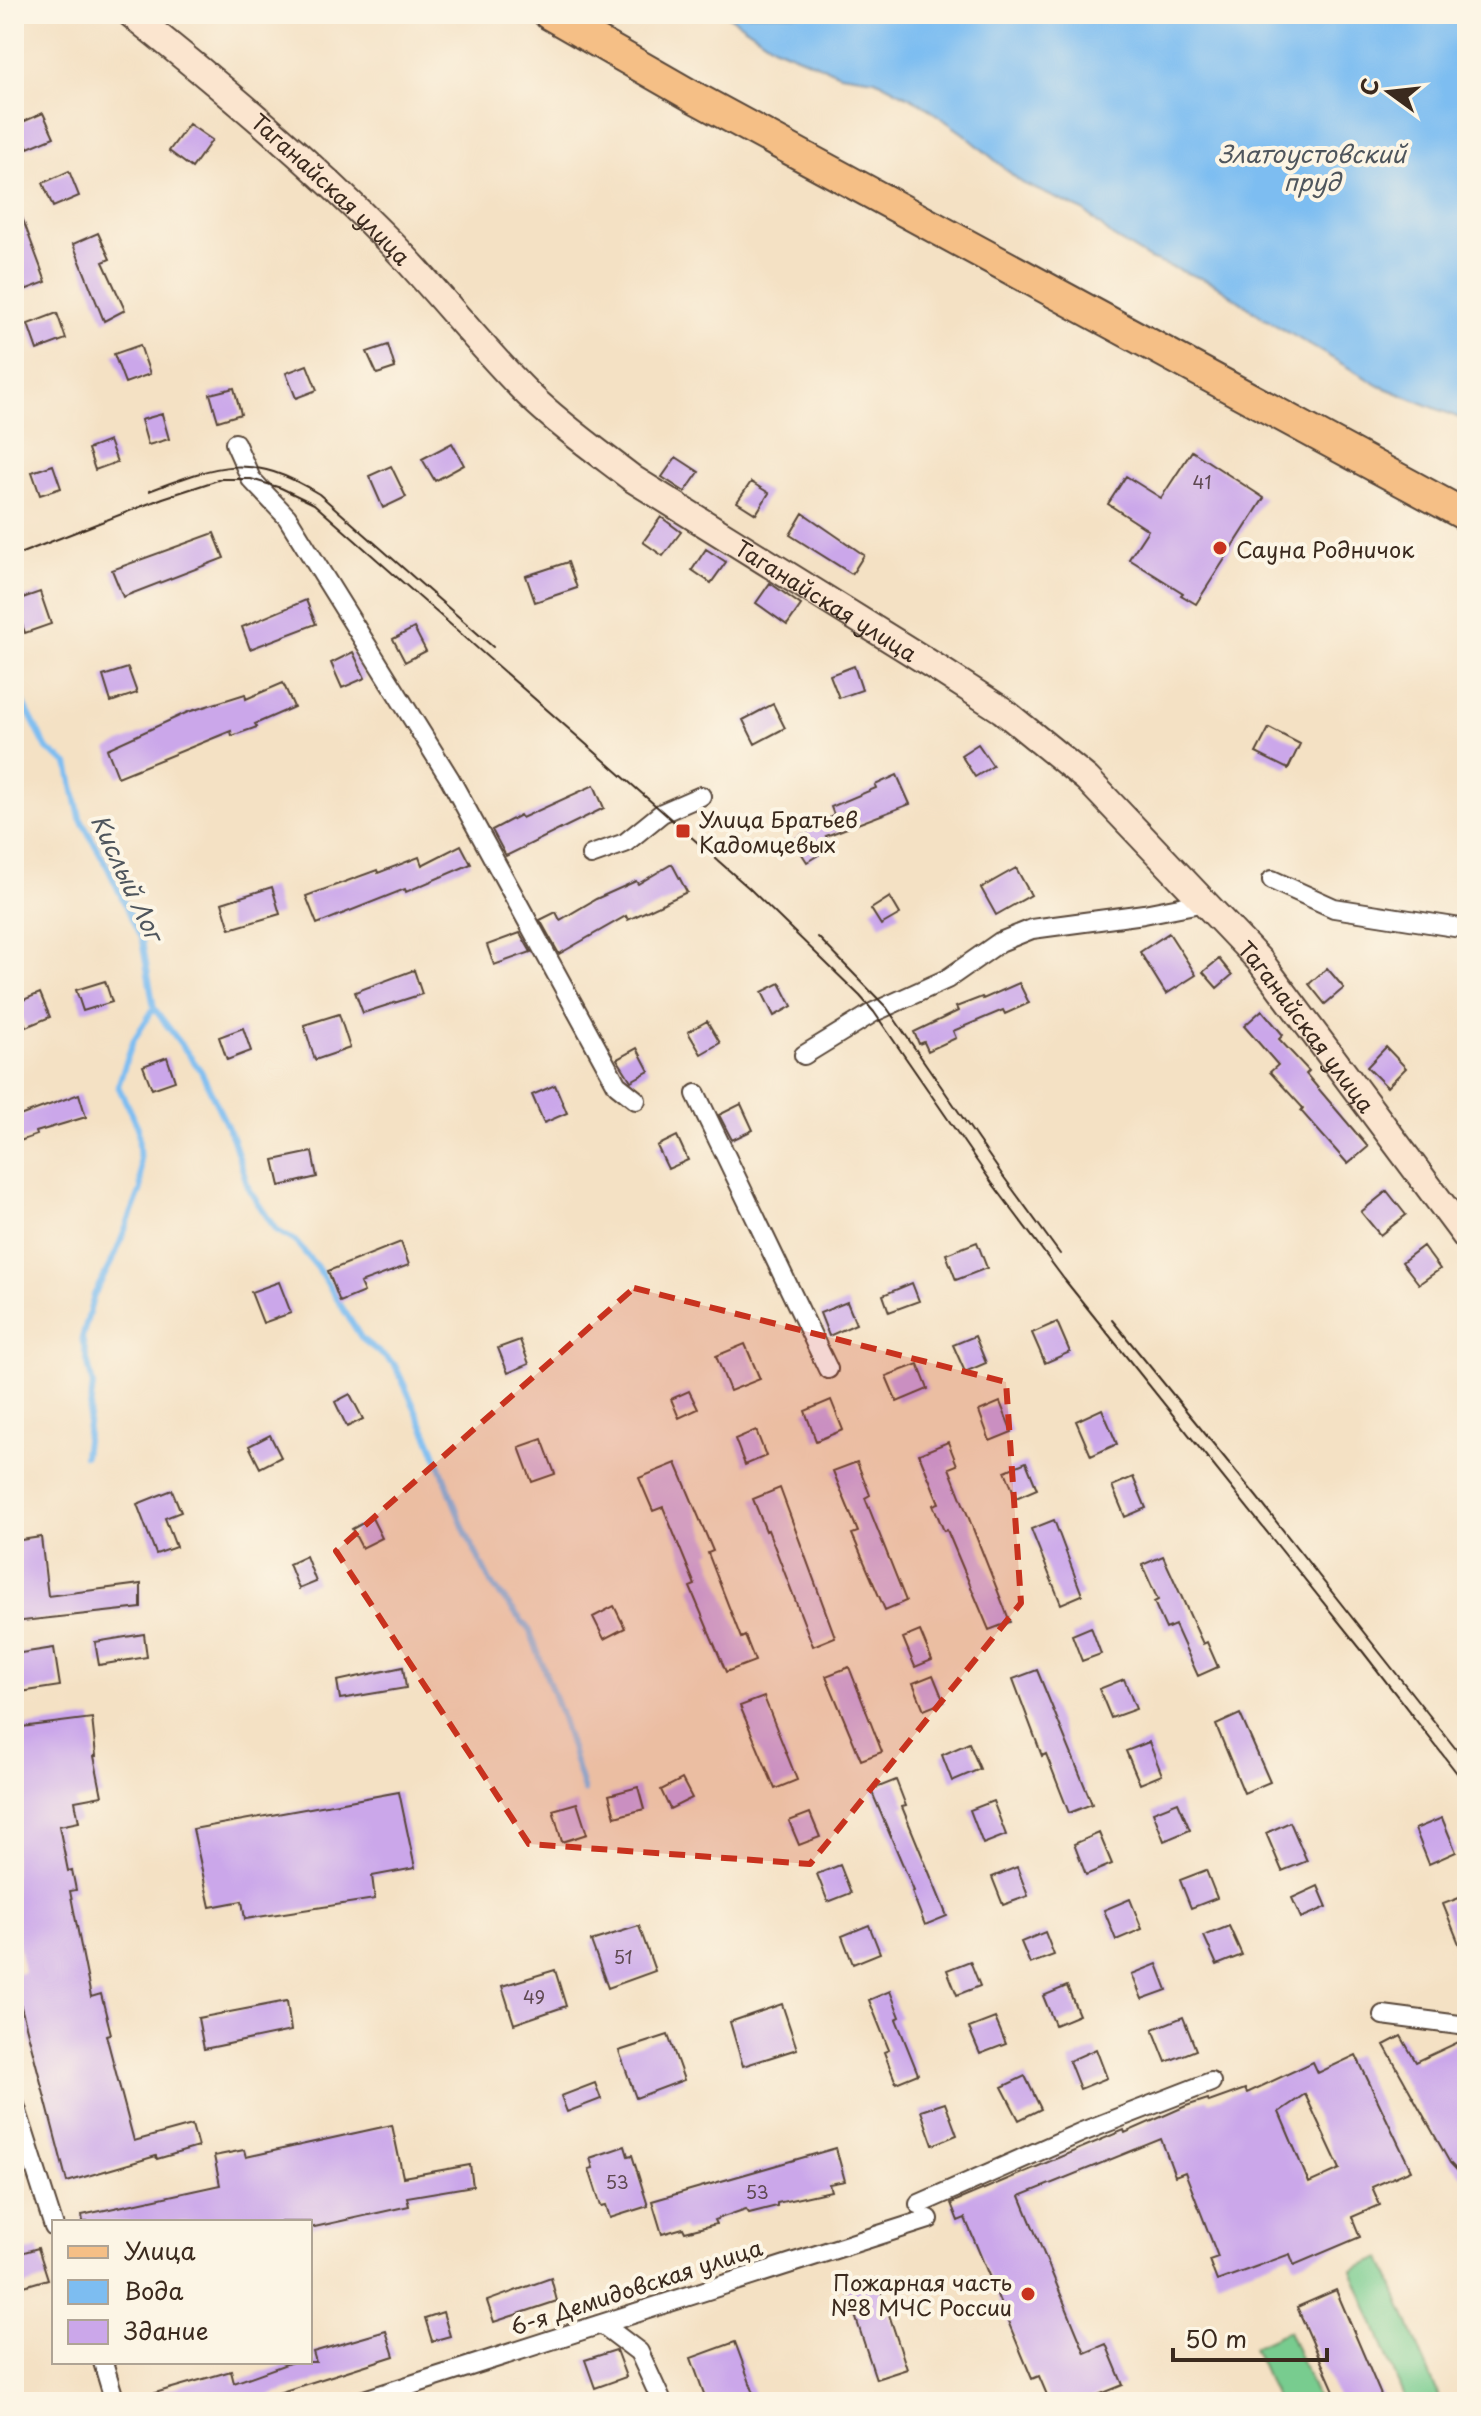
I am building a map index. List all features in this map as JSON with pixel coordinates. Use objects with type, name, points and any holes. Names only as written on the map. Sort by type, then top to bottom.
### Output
[{"type":"main road","name":"Таганайская улица","points":[[131,14],[212,79],[328,181],[393,245],[529,395],[577,436],[633,479],[1002,710],[1087,779],[1260,961],[1467,1238]]},
{"type":"main road","points":[[549,14],[692,96],[1467,516]]},
{"type":"street","points":[[235,443],[251,479],[287,517],[412,716],[450,779],[617,1085],[636,1100]]},
{"type":"street","points":[[591,855],[625,843],[662,813],[701,796]]},
{"type":"street","points":[[1272,880],[1334,908],[1467,929]]},
{"type":"street","points":[[804,1055],[874,1012],[947,979],[1000,942],[1032,929],[1144,914],[1205,902]]},
{"type":"street","points":[[696,1094],[828,1369]]},
{"type":"street","points":[[1383,2015],[1467,2026]]},
{"type":"street","name":"6-я Демидовская улица","points":[[358,2402],[602,2324],[924,2211],[1082,2132],[1211,2082]]},
{"type":"street","points":[[14,2102],[52,2221]]},
{"type":"street","points":[[602,2324],[639,2352],[662,2402]]},
{"type":"street","points":[[104,2364],[115,2402]]},
{"type":"highlighted area","points":[[634,1288],[1006,1382],[1021,1603],[810,1864],[529,1844],[336,1551]]},
{"type":"green space","points":[[1382,2258],[1441,2402],[1406,2402],[1352,2270]]},
{"type":"green space","points":[[1288,2331],[1319,2402],[1277,2402],[1253,2347]]},
{"type":"water","name":"Златоустовский пруд","points":[[726,14],[1467,14],[1467,421],[1380,386],[1265,319],[1213,283],[1150,259],[1112,236],[1084,211],[1022,183],[964,134],[919,102],[875,79],[840,74],[775,47]]},
{"type":"building","points":[[43,113],[54,137],[28,148],[18,124]]},
{"type":"building","points":[[189,124],[212,140],[192,168],[169,151]]},
{"type":"building","points":[[69,171],[79,196],[53,207],[43,183]]},
{"type":"building","points":[[14,202],[46,282],[14,294]]},
{"type":"building","points":[[98,233],[110,259],[103,262],[125,310],[104,321],[73,244]]},
{"type":"building","points":[[57,313],[66,339],[37,350],[28,324]]},
{"type":"building","points":[[140,345],[150,374],[125,383],[114,354]]},
{"type":"building","points":[[388,345],[395,368],[377,374],[367,352]]},
{"type":"building","points":[[307,365],[317,390],[296,398],[286,373]]},
{"type":"building","points":[[234,388],[241,414],[218,421],[210,394]]},
{"type":"building","points":[[162,414],[169,439],[148,445],[141,420]]},
{"type":"building","points":[[109,441],[117,462],[95,470],[88,449]]},
{"type":"building","points":[[452,443],[464,465],[435,481],[422,459]]},
{"type":"building","points":[[1192,451],[1264,498],[1196,604],[1129,559],[1148,530],[1108,504],[1126,476],[1161,498]]},
{"type":"building","points":[[676,457],[699,472],[685,492],[662,477]]},
{"type":"building","points":[[53,465],[61,488],[40,495],[32,472]]},
{"type":"building","points":[[391,466],[406,497],[383,508],[369,476]]},
{"type":"building","points":[[751,482],[769,493],[756,514],[737,502]]},
{"type":"building","points":[[803,513],[864,555],[852,574],[790,535]]},
{"type":"building","points":[[661,517],[681,532],[663,556],[643,542]]},
{"type":"building","points":[[214,533],[224,558],[123,597],[112,570]]},
{"type":"building","points":[[706,549],[726,562],[711,583],[692,570]]},
{"type":"building","points":[[568,562],[577,588],[535,602],[526,576]]},
{"type":"building","points":[[770,583],[801,605],[787,625],[756,603]]},
{"type":"building","points":[[40,592],[51,624],[25,633],[14,601]]},
{"type":"building","points":[[306,600],[316,624],[250,649],[242,627]]},
{"type":"building","points":[[414,628],[426,651],[405,662],[393,639]]},
{"type":"building","points":[[353,652],[365,678],[342,688],[331,663]]},
{"type":"building","points":[[854,666],[862,690],[839,698],[830,675]]},
{"type":"building","points":[[128,668],[137,693],[111,702],[103,676]]},
{"type":"building","points":[[283,683],[294,707],[255,724],[257,727],[232,736],[231,731],[118,777],[107,749],[188,712],[245,694],[246,699]]},
{"type":"building","points":[[773,704],[785,728],[755,744],[743,720]]},
{"type":"building","points":[[1269,728],[1300,744],[1288,769],[1256,753]]},
{"type":"building","points":[[978,744],[993,766],[975,777],[961,755]]},
{"type":"building","points":[[897,775],[910,804],[826,836],[833,846],[807,862],[796,849],[792,841],[834,815],[831,807],[876,788],[875,785]]},
{"type":"building","points":[[594,785],[604,808],[506,856],[492,830],[520,815],[522,818]]},
{"type":"building","points":[[461,845],[471,864],[406,892],[405,889],[317,924],[306,896],[419,857],[422,865]]},
{"type":"building","points":[[672,864],[687,892],[628,920],[626,916],[559,954],[540,920],[556,912],[560,920],[596,899],[636,881],[638,884]]},
{"type":"building","points":[[1016,868],[1031,895],[996,915],[981,888]]},
{"type":"building","points":[[272,887],[280,914],[230,929],[222,903]]},
{"type":"building","points":[[890,897],[900,914],[881,925],[871,909]]},
{"type":"building","points":[[520,933],[531,952],[494,965],[487,945]]},
{"type":"building","points":[[1169,933],[1196,975],[1166,994],[1140,952]]},
{"type":"building","points":[[1219,959],[1232,975],[1217,988],[1203,972]]},
{"type":"building","points":[[1327,968],[1344,988],[1325,1004],[1309,984]]},
{"type":"building","points":[[414,970],[422,994],[363,1013],[355,992]]},
{"type":"building","points":[[105,981],[112,1002],[83,1011],[76,990]]},
{"type":"building","points":[[780,983],[792,1006],[774,1016],[762,992]]},
{"type":"building","points":[[1019,983],[1029,1003],[1005,1014],[1003,1010],[953,1031],[956,1038],[928,1051],[924,1042],[919,1044],[914,1032],[958,1011],[956,1007]]},
{"type":"building","points":[[40,993],[50,1017],[26,1027],[16,1003]]},
{"type":"building","points":[[1262,1010],[1283,1035],[1279,1039],[1309,1071],[1306,1074],[1368,1147],[1348,1164],[1270,1072],[1278,1065],[1244,1026]]},
{"type":"building","points":[[339,1014],[350,1048],[315,1060],[304,1025]]},
{"type":"building","points":[[707,1021],[720,1043],[701,1054],[688,1032]]},
{"type":"building","points":[[243,1028],[251,1051],[227,1060],[219,1037]]},
{"type":"building","points":[[1386,1047],[1406,1068],[1387,1087],[1367,1067]]},
{"type":"building","points":[[637,1048],[649,1071],[631,1081],[617,1059]]},
{"type":"building","points":[[167,1057],[175,1081],[152,1089],[143,1066]]},
{"type":"building","points":[[555,1085],[567,1113],[544,1123],[532,1095]]},
{"type":"building","points":[[79,1094],[86,1117],[36,1132],[37,1135],[14,1143],[14,1118]]},
{"type":"building","points":[[741,1104],[753,1130],[732,1140],[719,1115]]},
{"type":"building","points":[[677,1136],[688,1160],[668,1169],[657,1146]]},
{"type":"building","points":[[312,1152],[317,1177],[280,1186],[274,1160]]},
{"type":"building","points":[[1387,1191],[1406,1215],[1380,1235],[1361,1212]]},
{"type":"building","points":[[401,1242],[409,1265],[360,1283],[364,1292],[340,1302],[328,1271]]},
{"type":"building","points":[[977,1242],[987,1268],[956,1280],[946,1254]]},
{"type":"building","points":[[1423,1246],[1440,1269],[1419,1284],[1402,1262]]},
{"type":"building","points":[[279,1282],[291,1313],[263,1323],[251,1292]]},
{"type":"building","points":[[912,1283],[919,1301],[889,1312],[883,1295]]},
{"type":"building","points":[[847,1302],[856,1324],[829,1336],[820,1313]]},
{"type":"building","points":[[1057,1322],[1070,1352],[1045,1363],[1032,1333]]},
{"type":"building","points":[[975,1336],[986,1363],[965,1372],[953,1345]]},
{"type":"building","points":[[520,1340],[529,1364],[508,1373],[498,1348]]},
{"type":"building","points":[[745,1344],[760,1379],[730,1391],[716,1356]]},
{"type":"building","points":[[918,1364],[928,1389],[897,1402],[886,1376]]},
{"type":"building","points":[[689,1391],[698,1409],[679,1418],[671,1399]]},
{"type":"building","points":[[350,1394],[363,1419],[347,1427],[335,1402]]},
{"type":"building","points":[[831,1400],[843,1430],[816,1441],[805,1411]]},
{"type":"building","points":[[1000,1402],[1012,1432],[990,1441],[979,1411]]},
{"type":"building","points":[[1102,1409],[1117,1444],[1091,1456],[1076,1421]]},
{"type":"building","points":[[756,1430],[766,1456],[745,1465],[735,1439]]},
{"type":"building","points":[[270,1435],[281,1457],[260,1468],[249,1446]]},
{"type":"building","points":[[542,1439],[555,1474],[532,1482],[519,1447]]},
{"type":"building","points":[[948,1442],[957,1465],[949,1468],[1010,1622],[989,1630],[947,1530],[944,1531],[933,1505],[939,1503],[919,1454]]},
{"type":"building","points":[[857,1462],[870,1495],[865,1498],[906,1601],[885,1610],[852,1534],[858,1532],[833,1471]]},
{"type":"building","points":[[1026,1462],[1037,1489],[1016,1498],[1005,1471]]},
{"type":"building","points":[[676,1463],[713,1551],[708,1553],[741,1638],[745,1636],[755,1661],[726,1672],[690,1587],[695,1585],[663,1507],[653,1511],[639,1478]]},
{"type":"building","points":[[1133,1477],[1146,1508],[1125,1517],[1112,1486]]},
{"type":"building","points":[[780,1488],[835,1637],[813,1646],[753,1499]]},
{"type":"building","points":[[172,1490],[181,1512],[165,1518],[176,1547],[156,1554],[137,1504]]},
{"type":"building","points":[[372,1518],[382,1538],[362,1548],[352,1529]]},
{"type":"building","points":[[1054,1520],[1082,1595],[1061,1604],[1031,1529]]},
{"type":"building","points":[[41,1537],[48,1596],[141,1584],[141,1608],[14,1622],[14,1541]]},
{"type":"building","points":[[306,1556],[316,1582],[299,1589],[289,1564]]},
{"type":"building","points":[[1163,1556],[1203,1644],[1207,1642],[1218,1667],[1198,1676],[1175,1625],[1166,1629],[1154,1602],[1158,1600],[1142,1565]]},
{"type":"building","points":[[614,1606],[625,1628],[604,1639],[593,1617]]},
{"type":"building","points":[[1091,1627],[1101,1654],[1082,1661],[1072,1635]]},
{"type":"building","points":[[920,1631],[932,1660],[915,1667],[903,1638]]},
{"type":"building","points":[[144,1634],[147,1657],[99,1665],[95,1642]]},
{"type":"building","points":[[54,1648],[60,1686],[14,1693],[14,1654]]},
{"type":"building","points":[[403,1667],[406,1688],[340,1699],[337,1681]]},
{"type":"building","points":[[849,1667],[882,1752],[861,1760],[826,1676]]},
{"type":"building","points":[[1037,1670],[1092,1804],[1069,1813],[1046,1754],[1042,1756],[1013,1679]]},
{"type":"building","points":[[933,1675],[944,1702],[924,1710],[913,1683]]},
{"type":"building","points":[[1124,1679],[1136,1709],[1111,1718],[1099,1689]]},
{"type":"building","points":[[764,1697],[797,1780],[775,1789],[740,1706]]},
{"type":"building","points":[[1240,1714],[1270,1782],[1244,1793],[1216,1725]]},
{"type":"building","points":[[92,1718],[94,1756],[102,1796],[75,1801],[79,1822],[59,1826],[68,1871],[72,1870],[76,1890],[70,1891],[91,1997],[101,1994],[111,2034],[106,2035],[134,2141],[192,2125],[198,2147],[67,2182],[14,1980],[14,1974],[24,1972],[14,1931],[14,1728]]},
{"type":"building","points":[[1149,1742],[1162,1775],[1140,1784],[1126,1751]]},
{"type":"building","points":[[969,1743],[980,1769],[952,1781],[942,1755]]},
{"type":"building","points":[[682,1779],[692,1798],[670,1809],[661,1790]]},
{"type":"building","points":[[896,1780],[906,1806],[902,1807],[947,1916],[925,1925],[914,1891],[871,1790]]},
{"type":"building","points":[[638,1787],[644,1809],[615,1817],[609,1795]]},
{"type":"building","points":[[399,1792],[415,1868],[372,1876],[375,1899],[245,1919],[242,1901],[210,1907],[193,1829]]},
{"type":"building","points":[[993,1801],[1006,1835],[983,1844],[970,1810]]},
{"type":"building","points":[[1178,1802],[1190,1830],[1164,1841],[1153,1812]]},
{"type":"building","points":[[577,1803],[587,1834],[562,1842],[553,1810]]},
{"type":"building","points":[[810,1813],[820,1837],[799,1845],[789,1821]]},
{"type":"building","points":[[1442,1818],[1456,1852],[1429,1864],[1415,1829]]},
{"type":"building","points":[[1290,1822],[1307,1861],[1282,1871],[1266,1833]]},
{"type":"building","points":[[1099,1833],[1112,1864],[1086,1875],[1074,1844]]},
{"type":"building","points":[[840,1865],[851,1893],[828,1902],[817,1874]]},
{"type":"building","points":[[1017,1867],[1028,1896],[1003,1905],[992,1877]]},
{"type":"building","points":[[1206,1870],[1217,1898],[1191,1908],[1180,1880]]},
{"type":"building","points":[[1318,1886],[1327,1907],[1301,1918],[1292,1898]]},
{"type":"building","points":[[1467,1895],[1467,1961],[1466,1961],[1443,1904]]},
{"type":"building","points":[[1130,1899],[1142,1929],[1116,1940],[1104,1910]]},
{"type":"building","points":[[869,1925],[880,1953],[853,1964],[842,1936]]},
{"type":"building","points":[[639,1926],[655,1971],[608,1988],[591,1941]]},
{"type":"building","points":[[1229,1926],[1242,1955],[1217,1965],[1204,1936]]},
{"type":"building","points":[[1045,1932],[1054,1955],[1030,1964],[1021,1942]]},
{"type":"building","points":[[970,1961],[980,1986],[957,1995],[947,1970]]},
{"type":"building","points":[[1157,1964],[1167,1990],[1142,1999],[1132,1974]]},
{"type":"building","points":[[555,1970],[566,2006],[514,2024],[502,1986]]},
{"type":"building","points":[[1067,1986],[1079,2015],[1055,2025],[1043,1996]]},
{"type":"building","points":[[890,1991],[900,2017],[896,2019],[918,2074],[896,2083],[884,2052],[889,2050],[869,2000]]},
{"type":"building","points":[[287,2001],[291,2031],[204,2049],[198,2018]]},
{"type":"building","points":[[782,2004],[797,2049],[743,2066],[730,2022]]},
{"type":"building","points":[[1183,2017],[1196,2050],[1166,2062],[1153,2029]]},
{"type":"building","points":[[995,2018],[1006,2044],[980,2054],[969,2028]]},
{"type":"building","points":[[668,2035],[684,2080],[636,2098],[619,2051]]},
{"type":"building","points":[[1401,2036],[1416,2062],[1467,2038],[1467,2181],[1450,2163],[1384,2045]]},
{"type":"building","points":[[1096,2049],[1107,2078],[1080,2089],[1069,2061]]},
{"type":"building","points":[[1356,2055],[1411,2170],[1372,2187],[1380,2205],[1352,2217],[1360,2237],[1294,2265],[1290,2254],[1217,2281],[1209,2260],[1218,2257],[1185,2172],[1175,2176],[1161,2139],[1020,2196],[1085,2353],[1106,2344],[1123,2385],[1081,2402],[1050,2402],[1039,2376],[1032,2379],[965,2218],[958,2221],[951,2203],[1186,2106],[1208,2099],[1209,2102],[1245,2089],[1247,2093],[1313,2062],[1318,2073]],"holes":[[[1305,2094],[1340,2169],[1309,2183],[1279,2112]]]},
{"type":"building","points":[[1025,2076],[1041,2109],[1019,2120],[1002,2087]]},
{"type":"building","points":[[595,2083],[601,2099],[567,2112],[561,2096]]},
{"type":"building","points":[[945,2103],[957,2135],[933,2145],[921,2111]]},
{"type":"building","points":[[392,2125],[403,2177],[470,2165],[473,2186],[407,2197],[409,2206],[312,2228],[312,2220],[83,2220],[82,2215],[220,2185],[214,2156],[244,2150],[246,2157]]},
{"type":"building","points":[[625,2146],[628,2156],[632,2155],[648,2206],[610,2218],[606,2205],[601,2206],[589,2169],[593,2168],[590,2158]]},
{"type":"building","points":[[836,2148],[845,2181],[829,2184],[831,2191],[777,2203],[777,2206],[749,2213],[746,2209],[714,2220],[716,2224],[685,2232],[683,2228],[662,2234],[652,2201]]},
{"type":"building","points":[[38,2248],[48,2279],[14,2289],[14,2255]]},
{"type":"building","points":[[551,2278],[557,2301],[494,2322],[487,2301]]},
{"type":"building","points":[[877,2278],[907,2369],[876,2379],[846,2288]]},
{"type":"building","points":[[1336,2290],[1384,2402],[1339,2402],[1297,2307]]},
{"type":"building","points":[[443,2312],[450,2336],[432,2341],[425,2318]]},
{"type":"building","points":[[386,2331],[394,2356],[250,2402],[142,2402],[141,2397],[231,2371],[234,2383],[286,2364],[312,2364],[316,2362],[313,2352]]},
{"type":"building","points":[[735,2342],[757,2402],[707,2402],[691,2358]]},
{"type":"building","points":[[616,2350],[626,2377],[595,2388],[585,2360]]},
{"type":"waterway","name":"Кислый Лог","points":[[14,684],[47,749],[68,764],[80,818],[142,940],[154,1008],[201,1071],[233,1139],[249,1190],[276,1230],[295,1241],[317,1267],[362,1339],[395,1365],[432,1445],[464,1529],[491,1583],[530,1631],[560,1712],[584,1791]]},
{"type":"waterway","points":[[84,1456],[93,1385],[82,1338],[94,1295],[116,1253],[141,1189],[138,1127],[118,1086],[133,1041],[154,1008]]},
{"type":"tram line","points":[[149,491],[196,474],[235,467],[254,467],[295,481],[319,494],[493,647]]},
{"type":"tram line","points":[[14,556],[163,498],[221,479],[251,479],[281,488],[314,504],[749,888],[860,996],[1064,1279],[1467,1786]]},
{"type":"tram line","points":[[818,937],[887,1008],[1060,1254]]},
{"type":"tram line","points":[[1112,1320],[1467,1763]]},
{"type":"place","name":"Сауна Родничок","points":[[1220,548]]},
{"type":"place","name":"Улица Братьев Кадомцевых","points":[[683,831]]},
{"type":"place","name":"Пожарная часть №8 МЧС России","points":[[1028,2294]]}]
